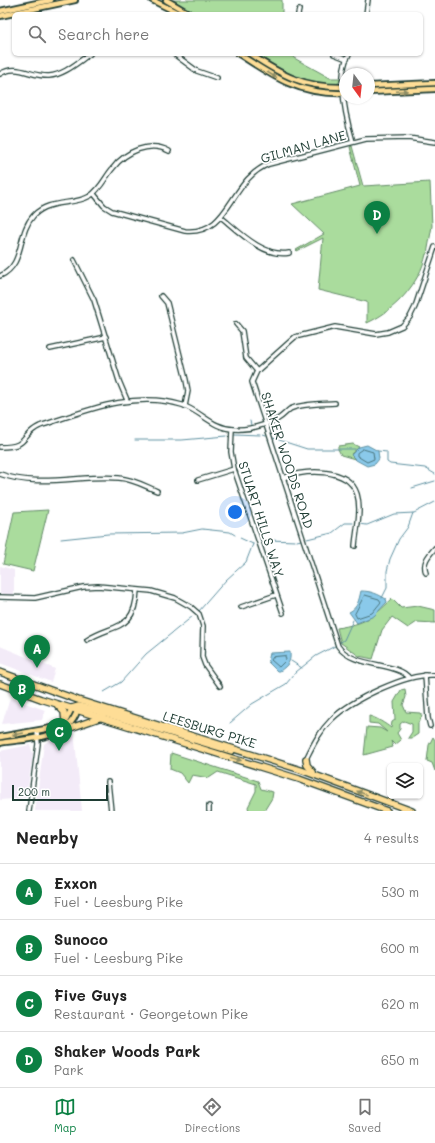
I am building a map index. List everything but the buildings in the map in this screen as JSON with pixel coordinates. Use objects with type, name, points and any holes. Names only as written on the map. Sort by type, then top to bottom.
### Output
[{"type":"highway","name":"LEESBURG PIKE","points":[[0,672],[78,700],[292,767],[412,811]]},
{"type":"highway","name":"LEESBURG PIKE","points":[[0,684],[52,702],[76,708],[299,778],[387,811]]},
{"type":"highway","points":[[52,702],[64,710],[65,722]]},
{"type":"highway","points":[[76,708],[220,748],[262,757]]},
{"type":"highway","points":[[62,731],[102,717]]},
{"type":"highway","points":[[292,767],[299,765],[306,759]]},
{"type":"highway","points":[[306,759],[307,767],[315,775]]},
{"type":"main road","points":[[0,11],[51,0]]},
{"type":"main road","points":[[19,12],[75,0]]},
{"type":"main road","points":[[152,0],[176,12]]},
{"type":"main road","points":[[166,0],[187,12]]},
{"type":"main road","points":[[0,16],[12,13]]},
{"type":"main road","points":[[242,56],[276,78],[298,87],[316,92],[339,93]]},
{"type":"main road","points":[[253,56],[291,79],[315,86],[339,87]]},
{"type":"main road","points":[[375,86],[435,83]]},
{"type":"main road","points":[[375,92],[435,89]]},
{"type":"main road","points":[[0,743],[62,731],[72,722],[78,700]]},
{"type":"main road","points":[[0,737],[57,727],[65,722],[76,708]]},
{"type":"street","points":[[366,12],[368,0]]},
{"type":"street","points":[[0,74],[16,69],[42,75],[53,75],[62,72],[87,56]]},
{"type":"street","points":[[177,56],[197,71],[217,78]]},
{"type":"street","points":[[339,56],[347,59]]},
{"type":"street","points":[[344,68],[349,56]]},
{"type":"street","points":[[345,104],[346,115],[353,142]]},
{"type":"street","name":"GILMAN LANE","points":[[94,194],[104,206],[112,211],[185,231],[196,231],[206,228],[221,217],[242,184],[256,170],[269,164],[353,142],[400,138],[435,142]]},
{"type":"street","points":[[0,276],[8,272],[16,263],[25,228],[35,214],[48,206],[81,199],[94,194],[112,168],[128,154],[152,147],[162,147],[169,151]]},
{"type":"street","points":[[221,217],[257,244],[278,253],[289,253]]},
{"type":"street","points":[[236,324],[242,331],[246,358],[257,371],[289,341],[301,335],[339,326],[370,333],[382,334],[394,330],[402,326],[410,317],[415,307],[435,247]]},
{"type":"street","points":[[74,260],[94,300],[119,381],[127,400]]},
{"type":"street","points":[[161,296],[167,303],[186,380],[188,391],[185,406]]},
{"type":"street","points":[[50,349],[106,337]]},
{"type":"street","name":"SHAKER WOODS ROAD","points":[[257,371],[254,377],[253,385],[339,648],[348,656],[402,671],[409,678]]},
{"type":"street","points":[[0,447],[18,445],[24,441],[32,431],[40,426],[111,403],[127,400],[162,400],[185,406],[213,423],[232,429],[244,429],[265,424],[278,419],[294,408],[335,403]]},
{"type":"street","name":"STUART HILLS WAY","points":[[232,429],[231,452],[234,469],[283,613]]},
{"type":"street","points":[[198,480],[234,469]]},
{"type":"street","points":[[283,478],[301,472],[316,472],[340,476],[351,484],[355,489],[358,500],[355,546]]},
{"type":"street","points":[[0,474],[24,480],[121,478],[158,490]]},
{"type":"street","points":[[426,574],[424,568],[426,561],[435,548]]},
{"type":"street","points":[[0,597],[36,598],[84,587],[98,586],[160,593],[175,598],[191,607],[199,614],[203,626],[202,657],[205,665],[220,686]]},
{"type":"street","points":[[87,640],[124,623],[135,607],[137,590]]},
{"type":"street","points":[[241,608],[276,595]]},
{"type":"street","points":[[425,675],[428,718],[430,726]]},
{"type":"street","points":[[306,759],[317,738],[337,715],[360,700],[409,678],[435,675]]},
{"type":"street","points":[[29,811],[38,736],[37,731]]},
{"type":"street","points":[[108,782],[111,811]]},
{"type":"street","points":[[209,806],[209,811]]},
{"type":"shaded area","points":[[0,566],[14,570],[14,596],[0,593]]},
{"type":"shaded area","points":[[0,646],[55,669],[51,682],[0,663]]},
{"type":"shaded area","points":[[10,698],[45,710],[42,720],[2,724]]},
{"type":"shaded area","points":[[74,731],[82,811],[35,811],[44,744]]},
{"type":"shaded area","points":[[30,745],[33,754],[26,798],[0,800],[0,751]]},
{"type":"green space","points":[[173,0],[282,0],[282,12],[192,12]]},
{"type":"green space","points":[[260,56],[292,56],[330,78],[339,78],[339,82],[338,84],[327,85],[316,83],[285,72]]},
{"type":"green space","points":[[352,146],[363,186],[430,182],[432,226],[427,254],[423,265],[412,286],[396,304],[377,318],[367,323],[367,302],[318,290],[323,238],[297,251],[296,250],[324,234],[292,204],[360,186],[350,147]]},
{"type":"green space","points":[[353,444],[359,447],[351,454],[355,459],[341,455],[338,446]]},
{"type":"green space","points":[[48,510],[33,571],[3,564],[14,512]]},
{"type":"green space","points":[[392,599],[401,608],[418,606],[435,610],[435,623],[417,622],[408,628],[392,617],[382,630],[373,659],[359,656],[341,643],[337,628],[362,622],[368,619]]},
{"type":"green space","points":[[405,689],[406,697],[403,705],[406,712],[420,713],[422,716],[418,723],[418,734],[412,738],[408,738],[412,732],[412,724],[404,721],[400,724],[400,729],[397,733],[401,740],[395,745],[391,741],[393,747],[364,755],[367,727],[380,728],[387,732],[378,724],[369,723],[369,716],[391,728],[392,722],[395,720],[394,702],[401,690]]},
{"type":"green space","points":[[433,737],[435,740],[435,771],[432,763],[427,761],[429,745]]},
{"type":"green space","points":[[171,753],[258,781],[261,789],[273,792],[272,798],[264,811],[249,811],[248,807],[256,791],[256,784],[218,772],[209,778],[192,775],[188,783],[180,773],[170,769]]},
{"type":"water","points":[[367,445],[378,451],[379,459],[375,464],[367,466],[356,460],[351,455],[359,447]]},
{"type":"water","points":[[361,591],[377,594],[386,599],[387,602],[374,616],[357,623],[349,612],[356,606]]},
{"type":"water","points":[[290,652],[288,663],[280,671],[277,671],[268,662],[270,653]]},
{"type":"waterway","points":[[250,421],[251,425]]},
{"type":"waterway","points":[[235,434],[260,435]]},
{"type":"waterway","points":[[135,440],[182,440],[227,436]]},
{"type":"waterway","points":[[273,438],[307,449],[355,449]]},
{"type":"waterway","points":[[378,451],[387,452],[387,462],[390,464],[425,468],[435,474]]},
{"type":"waterway","points":[[412,488],[435,481]]},
{"type":"waterway","points":[[359,524],[367,525],[394,514],[414,513],[435,502]]},
{"type":"waterway","points":[[382,598],[387,588],[387,571],[390,559],[399,539],[408,527],[413,513]]},
{"type":"waterway","points":[[307,539],[332,533],[345,523],[353,523]]},
{"type":"waterway","points":[[61,539],[108,534],[182,533],[202,529],[230,532],[235,535]]},
{"type":"waterway","points":[[240,538],[253,544]]},
{"type":"waterway","points":[[261,542],[269,540],[295,541]]},
{"type":"waterway","points":[[297,541],[301,540]]},
{"type":"waterway","points":[[199,611],[226,580],[246,562],[253,544]]},
{"type":"waterway","points":[[104,692],[121,682],[146,654],[193,616]]},
{"type":"waterway","points":[[339,643],[344,640],[353,620]]},
{"type":"waterway","points":[[230,723],[252,704],[286,684],[296,672],[316,656],[335,646]]},
{"type":"waterway","points":[[291,661],[302,668]]},
{"type":"place","name":"Shaker Woods Park","points":[[377,234]]},
{"type":"place","name":"Exxon","points":[[37,668]]},
{"type":"place","name":"Sunoco","points":[[22,708]]},
{"type":"place","name":"Five Guys","points":[[59,751]]}]
